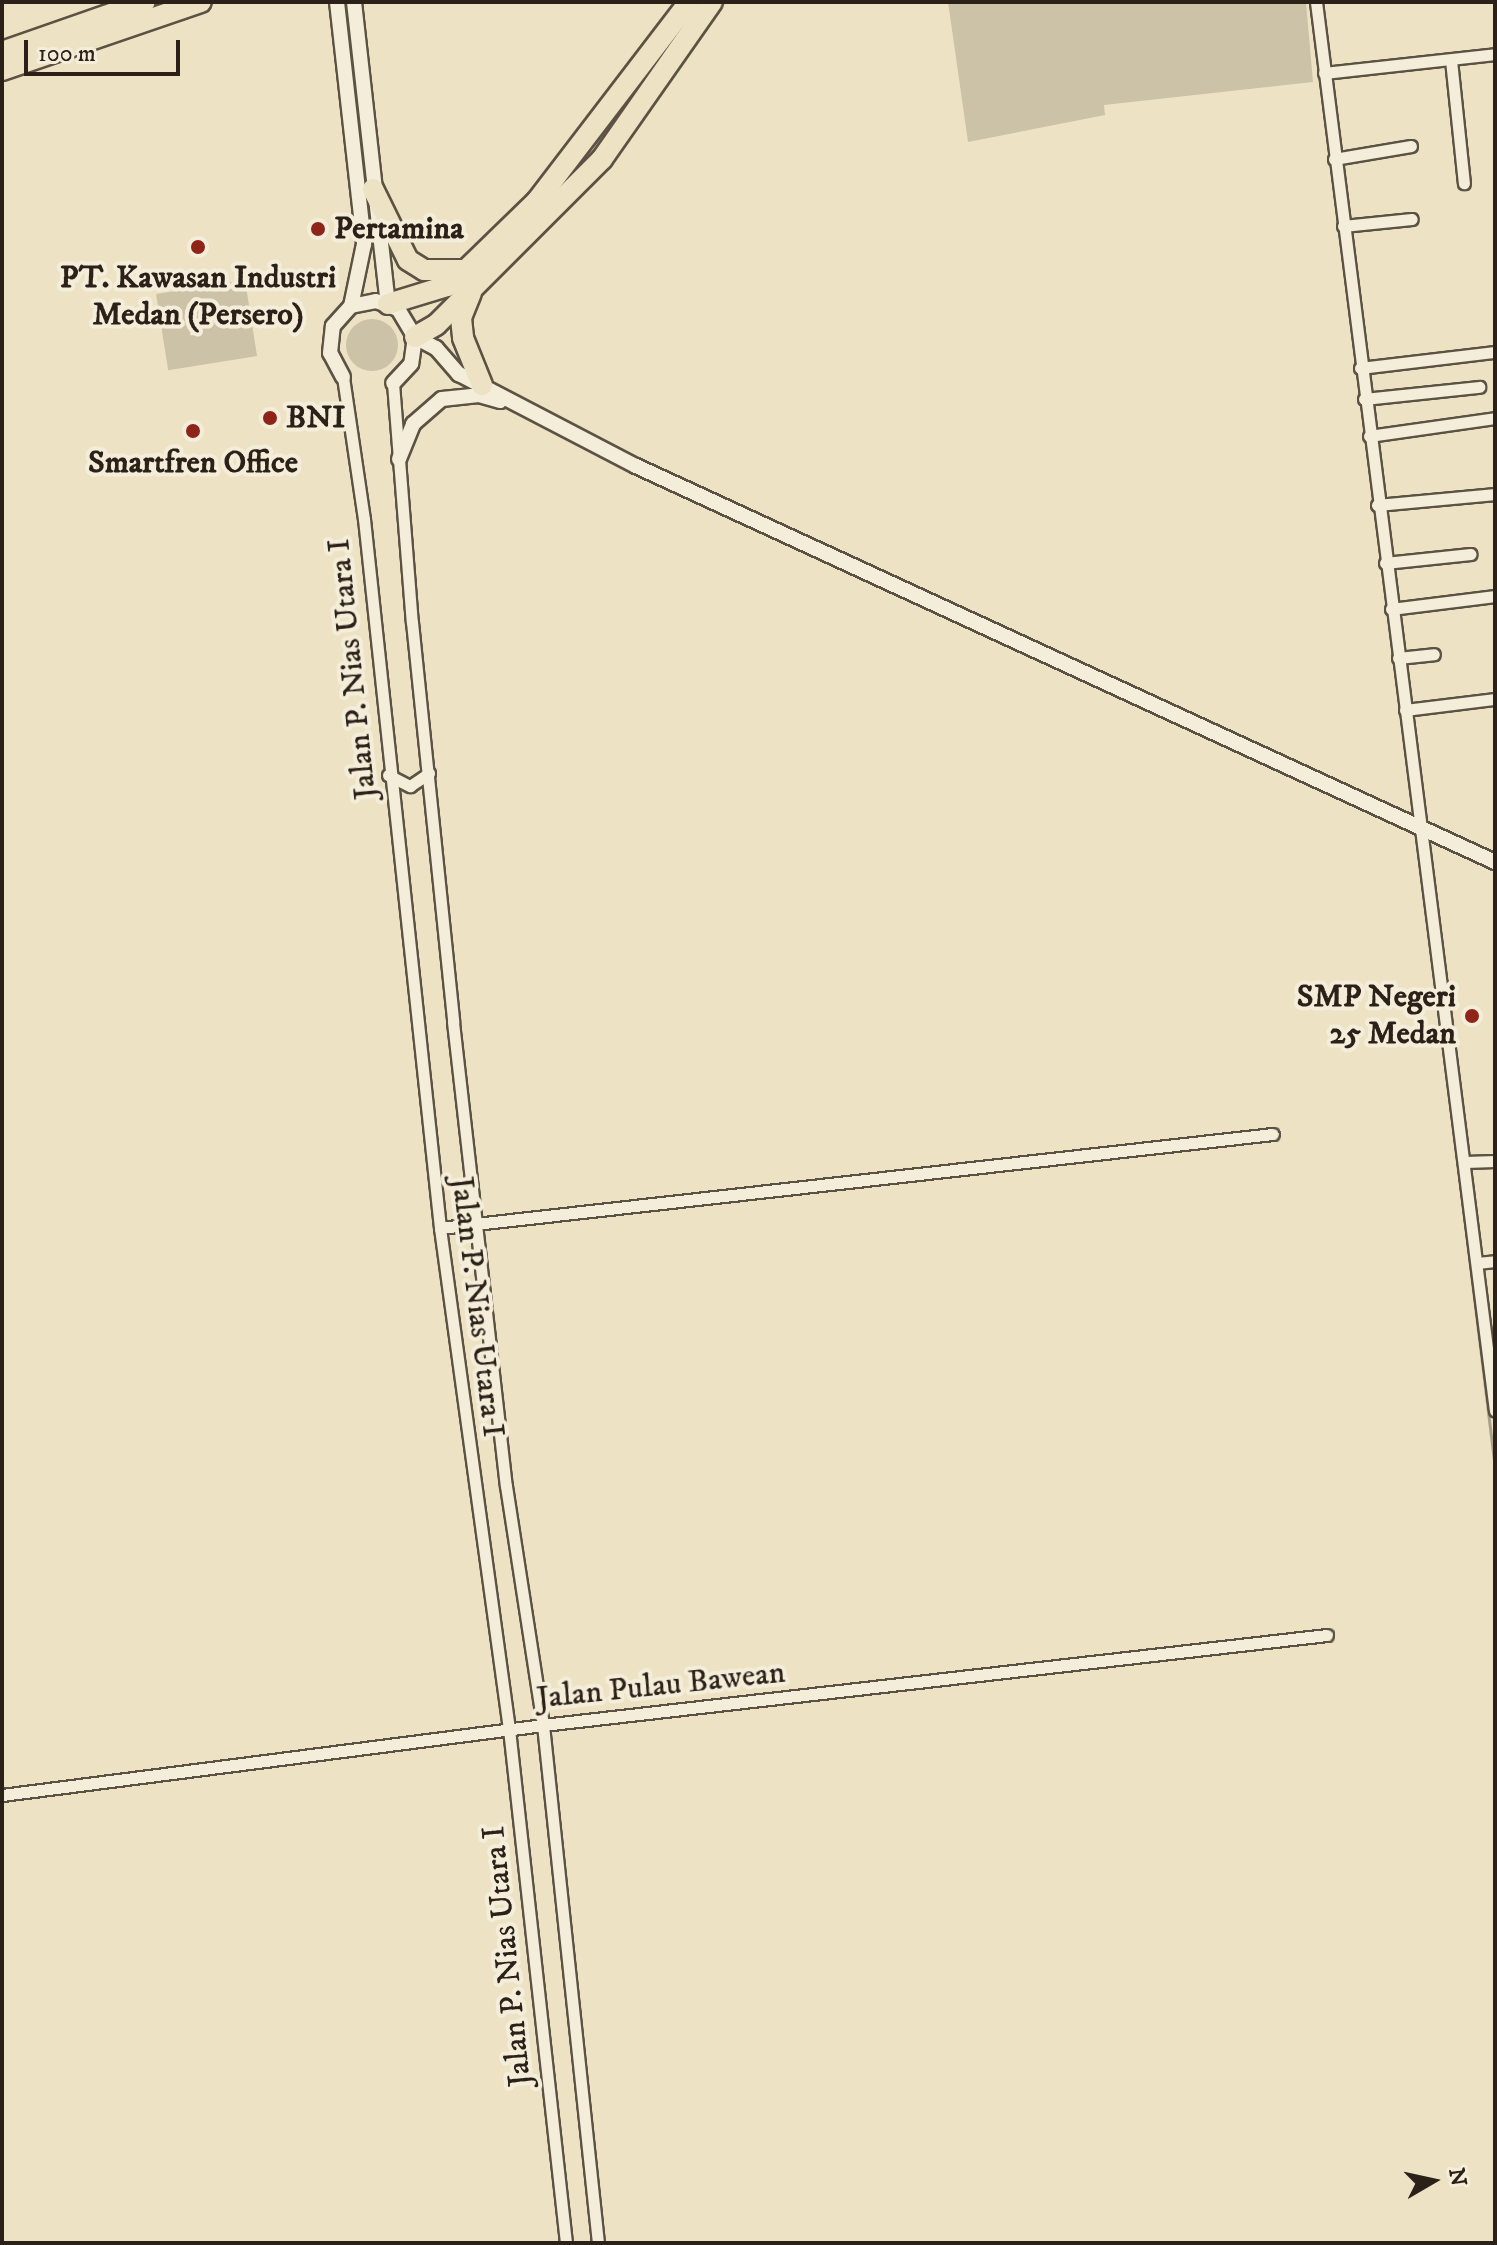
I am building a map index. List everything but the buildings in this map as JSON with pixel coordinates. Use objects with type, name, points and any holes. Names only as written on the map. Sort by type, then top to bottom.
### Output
[{"type":"highway","points":[[2,52],[145,2]]},
{"type":"highway","points":[[2,70],[201,2]]},
{"type":"highway","points":[[415,337],[436,325],[470,278],[537,201],[689,2]]},
{"type":"highway","points":[[388,304],[470,278],[602,159],[712,2]]},
{"type":"highway","points":[[373,189],[408,260],[424,270],[470,278]]},
{"type":"highway","points":[[470,278],[461,318],[463,338],[482,385]]},
{"type":"street","points":[[337,2],[364,244],[351,306],[333,326],[329,339],[335,366],[343,377]]},
{"type":"street","points":[[354,2],[388,304]]},
{"type":"street","points":[[1316,2],[1405,710],[1411,824],[1465,1162],[1492,1364],[1495,1411]]},
{"type":"street","points":[[1324,73],[1495,54]]},
{"type":"street","points":[[1451,60],[1464,183]]},
{"type":"street","points":[[1334,159],[1411,146]]},
{"type":"street","points":[[1343,226],[1412,219]]},
{"type":"street","points":[[351,306],[388,304],[406,317],[415,337],[411,364],[393,383]]},
{"type":"street","points":[[415,337],[436,348],[459,374],[636,466],[1495,862]]},
{"type":"street","points":[[1360,368],[1495,352]]},
{"type":"street","name":"Jalan P. Nias Utara I","points":[[343,377],[364,519],[388,775],[440,1228],[509,1729],[566,2243]]},
{"type":"street","name":"Jalan P. Nias Utara I","points":[[393,383],[429,773],[476,1223],[506,1486],[543,1725],[598,2243]]},
{"type":"street","points":[[1364,399],[1479,387]]},
{"type":"street","points":[[399,459],[413,424],[442,399],[479,395],[516,405]]},
{"type":"street","points":[[1369,436],[1495,418]]},
{"type":"street","points":[[1377,505],[1495,494]]},
{"type":"street","points":[[1385,563],[1471,554]]},
{"type":"street","points":[[1391,609],[1495,596]]},
{"type":"street","points":[[1398,658],[1434,654]]},
{"type":"street","points":[[1405,710],[1495,699]]},
{"type":"street","points":[[388,775],[410,786],[429,773]]},
{"type":"street","points":[[440,1228],[1273,1134]]},
{"type":"street","points":[[1465,1162],[1495,1161]]},
{"type":"street","points":[[1477,1263],[1495,1261]]},
{"type":"street","name":"Jalan Pulau Bawean","points":[[2,1795],[509,1729],[1327,1635]]},
{"type":"shaded area","points":[[948,2],[1306,2],[1313,82],[1104,105],[1105,115],[968,142]]},
{"type":"shaded area","points":[[245,280],[257,356],[168,370],[156,294]]},
{"type":"shaded area","points":[[372,319],[391,326],[398,345],[391,364],[372,371],[353,364],[346,345],[353,326]]},
{"type":"waterway","points":[[1455,1143],[1495,1469]]},
{"type":"place","name":"Pertamina","points":[[318,229]]},
{"type":"place","name":"PT. Kawasan Industri Medan (Persero)","points":[[198,247]]},
{"type":"place","name":"BNI","points":[[270,418]]},
{"type":"place","name":"Smartfren Office","points":[[193,431]]},
{"type":"place","name":"SMP Negeri 25 Medan","points":[[1472,1016]]}]
